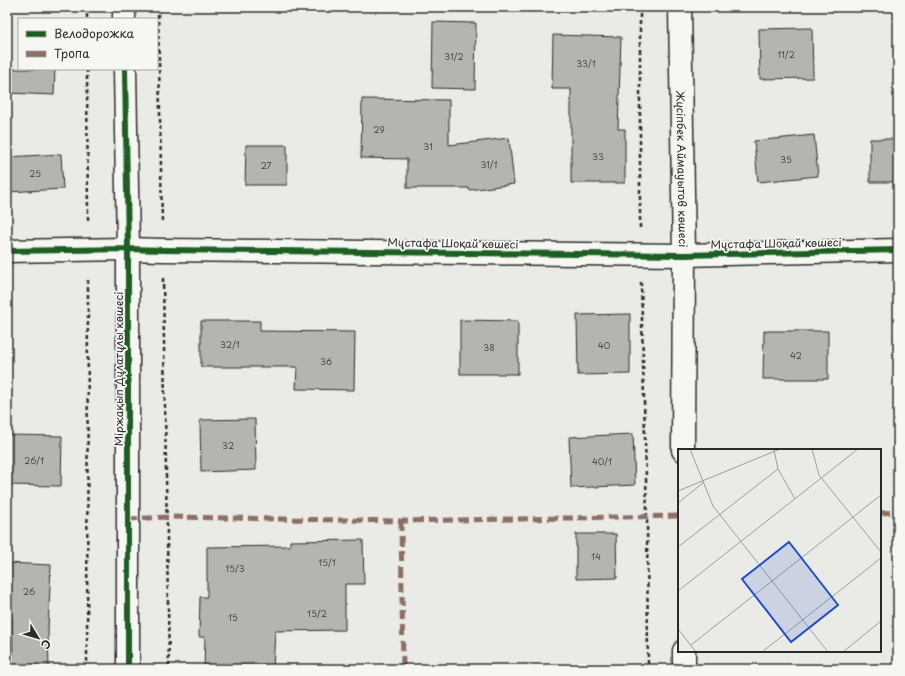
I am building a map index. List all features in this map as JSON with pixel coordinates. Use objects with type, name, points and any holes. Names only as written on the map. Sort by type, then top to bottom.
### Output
[{"type":"street","points":[[124,7],[124,18]]},
{"type":"street","name":"Жүсіпбек Аймауытов көшесі","points":[[680,7],[684,255],[684,449]]},
{"type":"street","name":"Міржақып Дұлатұлы көшесі","points":[[125,70],[128,249],[128,669]]},
{"type":"street","name":"Мұстафа Шоқай көшесі","points":[[7,251],[128,249],[684,255],[898,250]]},
{"type":"street","points":[[684,652],[684,669]]},
{"type":"path","points":[[87,7],[87,18]]},
{"type":"path","points":[[158,7],[169,669]]},
{"type":"path","points":[[640,7],[640,254],[647,517],[648,669]]},
{"type":"path","points":[[87,70],[87,669]]},
{"type":"building","points":[[433,22],[476,23],[475,89],[432,88]]},
{"type":"building","points":[[812,28],[813,78],[760,79],[759,29]]},
{"type":"building","points":[[553,35],[621,37],[618,129],[625,129],[625,183],[571,183],[571,89],[552,89]]},
{"type":"building","points":[[7,69],[55,70],[54,95],[7,93]]},
{"type":"building","points":[[362,99],[449,100],[449,145],[509,138],[514,184],[469,190],[469,188],[407,188],[407,159],[361,158]]},
{"type":"building","points":[[814,135],[818,176],[758,182],[754,141]]},
{"type":"building","points":[[870,139],[898,139],[898,182],[870,182]]},
{"type":"building","points":[[246,145],[287,145],[287,185],[245,185]]},
{"type":"building","points":[[61,154],[63,189],[7,192],[7,157]]},
{"type":"building","points":[[630,314],[630,374],[578,375],[577,315]]},
{"type":"building","points":[[460,320],[518,321],[518,374],[460,374]]},
{"type":"building","points":[[201,321],[260,321],[260,331],[355,332],[354,390],[296,389],[297,367],[201,367]]},
{"type":"building","points":[[764,331],[828,331],[828,379],[763,379]]},
{"type":"building","points":[[255,419],[256,470],[201,472],[200,420]]},
{"type":"building","points":[[633,434],[635,485],[571,488],[569,437]]},
{"type":"building","points":[[7,435],[62,436],[61,486],[7,485]]},
{"type":"building","points":[[576,534],[616,534],[617,578],[576,579]]},
{"type":"building","points":[[363,540],[364,584],[345,584],[345,630],[275,631],[273,669],[204,669],[205,637],[199,637],[200,597],[207,597],[207,547],[290,546],[290,541]]},
{"type":"building","points":[[7,563],[51,565],[48,630],[49,669],[13,669],[12,617],[7,617]]},
{"type":"marked path","points":[[881,513],[898,512]]},
{"type":"marked path","points":[[128,519],[168,517],[401,521],[678,516]]},
{"type":"marked path","points":[[401,521],[403,669]]},
{"type":"cycle path","points":[[125,70],[128,249],[128,669]]},
{"type":"cycle path","points":[[7,251],[128,249],[684,255],[898,250]]}]
